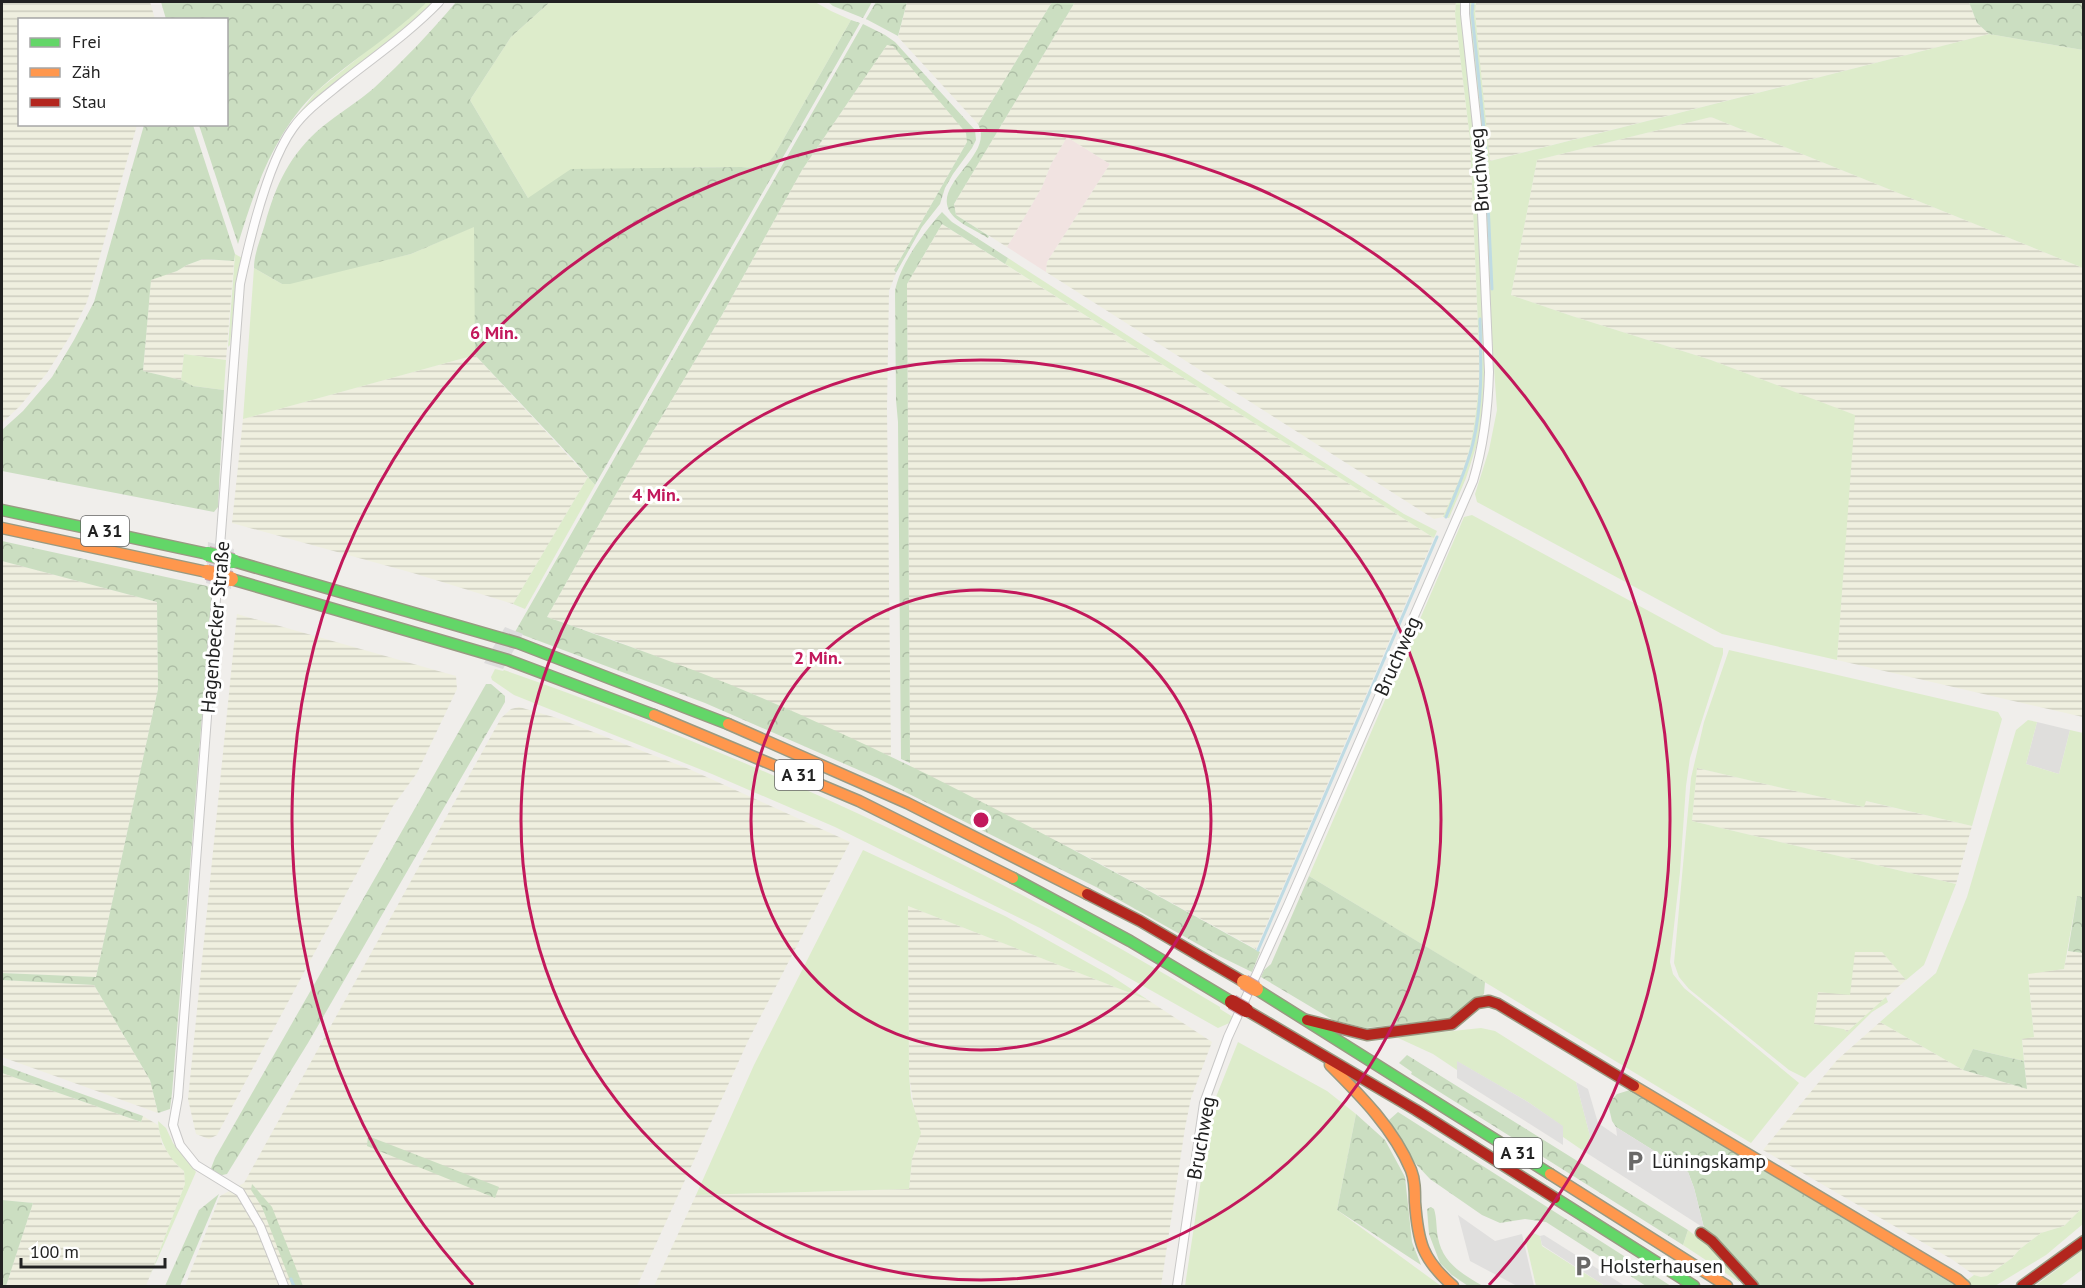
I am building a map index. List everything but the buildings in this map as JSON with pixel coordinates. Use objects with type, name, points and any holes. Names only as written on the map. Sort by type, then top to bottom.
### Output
[{"type":"main road","name":"A 31","points":[[2,510],[208,554],[499,637],[684,705],[814,760],[1140,921],[1307,1020],[1727,1287]]},
{"type":"main road","name":"A 31","points":[[2,528],[207,572],[508,660],[674,722],[859,801],[1044,894],[1130,941],[1416,1110],[1694,1287]]},
{"type":"main road","points":[[1307,1020],[1367,1035],[1452,1024],[1477,1003],[1498,1004],[1957,1279],[1965,1287]]},
{"type":"main road","points":[[1311,1047],[1355,1089],[1388,1130],[1397,1145],[1411,1172],[1418,1240],[1424,1256],[1432,1268],[1453,1287]]},
{"type":"main road","points":[[1701,1233],[1712,1241],[1753,1287]]},
{"type":"main road","points":[[2022,1287],[2084,1241]]},
{"type":"street","name":"Hagenbecker Straße","points":[[284,1287],[260,1226],[240,1192],[196,1165],[180,1145],[173,1125],[180,1074],[240,284],[246,255],[270,178],[281,149],[293,127],[322,99],[405,34],[439,2]]},
{"type":"street","name":"Bruchweg","points":[[1177,1287],[1204,1103],[1224,1048],[1473,481],[1483,447],[1488,408],[1489,372],[1479,144],[1465,2]]},
{"type":"shaded area","points":[[1067,137],[1110,164],[1047,262],[1046,272],[1007,247],[1042,187],[1051,164]]},
{"type":"shaded area","points":[[2037,722],[2070,730],[2059,774],[2026,764]]},
{"type":"shaded area","points":[[1457,1061],[1528,1102],[1563,1126],[1563,1145],[1457,1078]]},
{"type":"shaded area","name":"Lüningskamp","points":[[1576,1082],[1588,1089],[1598,1123],[1617,1136],[1616,1127],[1688,1172],[1704,1228],[1582,1150],[1588,1145],[1590,1136]]},
{"type":"shaded area","points":[[1458,1215],[1495,1241],[1522,1234],[1534,1286],[1517,1286],[1470,1261]]},
{"type":"shaded area","name":"Holsterhausen","points":[[1544,1235],[1625,1286],[1605,1286],[1542,1245],[1540,1236]]},
{"type":"green space","points":[[2,2],[150,2],[155,18],[18,18],[18,126],[137,126],[87,302],[70,336],[47,373],[20,406],[2,423]]},
{"type":"green space","points":[[161,2],[427,2],[401,25],[330,79],[302,107],[289,124],[268,162],[251,203],[238,244],[199,126],[228,126],[228,18],[166,18]]},
{"type":"green space","points":[[427,2],[434,2],[387,43],[330,86],[288,127],[316,92]]},
{"type":"green space","points":[[456,2],[550,2],[511,37],[470,100],[528,198],[571,169],[761,167],[768,163],[775,154],[851,20],[860,23],[595,485],[475,355],[474,227],[411,254],[290,284],[282,284],[254,268],[256,251],[279,183],[301,148],[322,127],[374,88]]},
{"type":"green space","points":[[550,2],[815,2],[851,20],[770,162],[759,168],[676,168],[528,198],[470,100],[511,37]]},
{"type":"green space","points":[[828,2],[872,2],[863,18]]},
{"type":"green space","points":[[876,2],[907,2],[898,36],[866,19]]},
{"type":"green space","points":[[907,2],[1052,2],[978,124],[898,37]]},
{"type":"green space","points":[[1052,2],[1075,2],[954,204],[956,215],[989,236],[988,238],[953,216],[947,201],[949,190],[978,147],[981,135],[978,124]]},
{"type":"green space","points":[[1075,2],[1456,2],[1455,14],[1470,139],[1480,372],[1471,443],[1461,477],[1443,517],[1434,519],[1046,272],[1047,262],[1110,164],[1067,137],[1051,164],[1042,187],[1007,247],[956,215],[954,204]]},
{"type":"green space","points":[[1456,2],[1461,2],[1475,141],[1485,371],[1483,409],[1477,444],[1449,518],[1443,517],[1469,452],[1476,416],[1480,372],[1470,139],[1455,14]]},
{"type":"green space","points":[[1468,2],[1476,2],[1475,13],[1490,161],[1989,34],[2083,50],[2083,268],[1711,117],[1537,160],[1511,295],[1711,360],[1855,415],[1837,660],[1722,634],[1477,502],[1475,494],[1489,450],[1497,410]]},
{"type":"green space","points":[[1476,2],[1969,2],[1977,23],[1989,34],[1489,161],[1475,13]]},
{"type":"green space","points":[[1969,2],[2083,2],[2083,50],[1989,34],[1977,23]]},
{"type":"green space","points":[[863,24],[895,42],[975,130],[976,140],[972,148],[953,174],[940,204],[922,227],[896,273],[894,270],[967,142],[966,133],[893,46],[887,45],[802,170],[722,315],[616,494],[547,617],[678,664],[755,695],[948,785],[1074,850],[1260,952],[1252,972],[1096,887],[877,778],[705,703],[515,632]]},
{"type":"green space","points":[[887,45],[893,45],[967,134],[967,142],[894,270],[896,273],[889,291],[887,409],[891,757],[755,695],[619,642],[547,617],[616,494],[722,315],[802,170]]},
{"type":"green space","points":[[1711,117],[2083,268],[2083,717],[1837,660],[1854,415],[1711,360],[1511,295],[1537,160]]},
{"type":"green space","points":[[144,126],[193,126],[235,254],[234,261],[203,259],[151,280],[143,371],[181,380],[193,386],[224,390],[218,507],[214,512],[2,471],[2,430],[23,411],[52,377],[94,302]]},
{"type":"green space","points":[[942,212],[952,222],[1008,258],[1005,264],[942,224],[907,284],[910,763],[901,759],[895,291],[907,259]]},
{"type":"green space","points":[[942,224],[1434,538],[1256,949],[1088,857],[910,767],[907,284]]},
{"type":"green space","points":[[475,226],[475,355],[243,419],[254,268],[282,284],[411,254]]},
{"type":"green space","points":[[235,254],[242,258],[228,347]]},
{"type":"green space","points":[[1008,258],[1404,514],[1437,531],[1434,538],[1005,264]]},
{"type":"green space","points":[[203,259],[234,261],[226,360],[184,354],[181,380],[143,371],[151,279],[177,271]]},
{"type":"green space","points":[[184,354],[226,360],[224,390],[193,386],[181,380]]},
{"type":"green space","points":[[475,355],[588,477],[513,604],[413,573],[232,523],[243,419]]},
{"type":"green space","points":[[588,477],[595,485],[525,609],[513,604]]},
{"type":"green space","points":[[1472,515],[1715,647],[1723,648],[1690,758],[1670,962],[1673,974],[1684,988],[1799,1083],[1751,1143],[1309,876],[1464,517]]},
{"type":"green space","points":[[2,541],[207,586],[212,590],[172,1093],[170,1109],[158,1113],[150,1080],[94,985],[2,980],[2,973],[96,977],[158,689],[157,602],[2,561]]},
{"type":"green space","points":[[2,561],[157,602],[158,689],[96,977],[2,973]]},
{"type":"green space","points":[[237,614],[456,676],[457,689],[417,773],[393,806],[217,1135],[209,1139],[196,1134],[188,1099]]},
{"type":"green space","points":[[1729,650],[1998,712],[2002,719],[1972,826],[1866,801],[1864,807],[1697,768],[1692,821],[1956,884],[1924,965],[1906,980],[1882,952],[1855,952],[1850,995],[1818,992],[1814,1024],[1844,1029],[1847,1032],[1886,997],[1888,1002],[1872,1012],[1805,1078],[1789,1070],[1689,989],[1679,977],[1674,963],[1691,778],[1704,722]]},
{"type":"green space","points":[[495,669],[504,670],[598,704],[690,740],[871,820],[960,863],[1134,957],[1220,1007],[1233,1017],[1234,1021],[1218,1028],[1040,928],[835,827],[712,774],[514,695],[492,680]]},
{"type":"green space","points":[[486,684],[491,684],[505,696],[505,702],[308,1043],[227,1174],[218,1176],[210,1171],[215,1158]]},
{"type":"green space","points":[[519,707],[557,718],[689,769],[850,842],[748,1041],[637,1286],[185,1286],[220,1196],[244,1183],[501,718],[511,709]]},
{"type":"green space","points":[[2028,720],[2037,722],[2026,764],[2059,774],[2070,730],[2083,733],[2083,897],[2077,896],[2064,969],[2028,974],[2034,1037],[2022,1039],[2024,1061],[1973,1049],[1963,1070],[1880,1022],[1936,973],[1967,897],[2016,730]]},
{"type":"green space","points":[[1697,768],[1864,807],[1865,801],[1972,826],[1956,884],[1692,821]]},
{"type":"green space","points":[[863,850],[1005,916],[1110,975],[1148,1000],[908,906],[909,1075],[911,1097],[921,1133],[912,1159],[909,1189],[696,1195],[754,1065]]},
{"type":"green space","points":[[1309,876],[1485,982],[1484,994],[1455,1018],[1366,1028],[1333,1020],[1261,977],[1264,970],[1271,964]]},
{"type":"green space","points":[[2077,896],[2083,897],[2083,953],[2068,951]]},
{"type":"green space","points":[[908,906],[1148,1000],[1212,1042],[1191,1098],[1161,1286],[654,1286],[696,1195],[909,1189],[912,1159],[919,1140],[909,1075]]},
{"type":"green space","points":[[2068,951],[2083,953],[2083,1207],[2064,1226],[2041,1233],[2012,1258],[1987,1276],[1981,1277],[1763,1150],[1837,1060],[1880,1022],[1963,1070],[2027,1089],[2022,1038],[2034,1036],[2028,973],[2064,969]]},
{"type":"green space","points":[[1854,952],[1882,952],[1906,980],[1847,1032],[1844,1029],[1813,1024],[1818,992]]},
{"type":"green space","points":[[2,980],[94,985],[150,1080],[158,1113],[2,1057]]},
{"type":"green space","points":[[1481,1028],[1495,1031],[1576,1082],[1590,1136],[1588,1145],[1582,1150],[1563,1137],[1562,1126],[1528,1102],[1458,1062],[1457,1070],[1433,1054],[1396,1037]]},
{"type":"green space","points":[[1238,1042],[1327,1091],[1356,1114],[1337,1210],[1441,1286],[1185,1286],[1212,1107]]},
{"type":"green space","points":[[1973,1049],[2024,1061],[2027,1089],[1963,1070]]},
{"type":"green space","points":[[1407,1055],[1688,1230],[1683,1245],[1411,1074],[1412,1072],[1399,1063]]},
{"type":"green space","points":[[2,1065],[143,1116],[141,1122],[2,1073]]},
{"type":"green space","points":[[2,1073],[141,1122],[143,1116],[158,1125],[162,1144],[184,1171],[185,1184],[146,1286],[6,1286],[33,1203],[2,1200]]},
{"type":"green space","points":[[1630,1090],[1956,1286],[1760,1286],[1704,1228],[1688,1172],[1616,1127],[1612,1121],[1608,1104],[1617,1094]]},
{"type":"green space","points":[[1398,1112],[1671,1286],[1646,1286],[1546,1222],[1525,1219],[1500,1223],[1482,1215],[1430,1179],[1414,1162],[1389,1120]]},
{"type":"green space","points":[[1356,1114],[1385,1140],[1405,1177],[1412,1242],[1421,1265],[1337,1210]]},
{"type":"green space","points":[[158,1121],[166,1128],[173,1143],[196,1172],[150,1276],[185,1184],[184,1171],[166,1149],[160,1136]]},
{"type":"green space","points":[[368,1136],[499,1187],[495,1198],[367,1146]]},
{"type":"green space","points":[[252,1184],[272,1207],[303,1286],[292,1286],[262,1207],[251,1190]]},
{"type":"green space","points":[[219,1194],[180,1286],[165,1286],[199,1210]]},
{"type":"green space","points":[[2,1200],[33,1203],[6,1286],[2,1286]]},
{"type":"green space","points":[[1431,1207],[1436,1216],[1438,1238],[1444,1254],[1454,1267],[1483,1286],[1468,1286],[1440,1263],[1429,1234],[1427,1209]]},
{"type":"green space","points":[[2083,1207],[2083,1224],[2046,1255],[1995,1286],[1971,1286],[1966,1281],[1974,1275],[1987,1276],[2041,1233],[2064,1226]]},
{"type":"green space","points":[[1688,1230],[1710,1247],[1740,1280],[1739,1282],[1683,1245]]},
{"type":"green space","points":[[1531,1232],[1540,1236],[1542,1246],[1605,1286],[1536,1286],[1525,1238]]},
{"type":"green space","points":[[2083,1250],[2083,1269],[2060,1286],[2035,1286]]},
{"type":"pier","points":[[208,542],[234,549],[231,589],[206,583]]},
{"type":"pier","points":[[505,627],[523,634],[503,669],[484,663]]},
{"type":"waterway","points":[[1473,2],[1472,13],[1485,139],[1492,289]]},
{"type":"waterway","points":[[1446,517],[1468,462],[1476,428],[1481,381],[1480,319]]},
{"type":"waterway","points":[[1258,950],[1437,537]]},
{"type":"waterway","points":[[291,1279],[294,1286]]},
{"type":"traffic: fast","points":[[2,510],[208,554]]},
{"type":"traffic: fast","points":[[208,554],[233,561]]},
{"type":"traffic: fast","points":[[233,561],[518,643],[728,724]]},
{"type":"traffic: fast","points":[[231,579],[508,660],[654,715]]},
{"type":"traffic: fast","points":[[1013,878],[1130,941],[1232,1002]]},
{"type":"traffic: fast","points":[[1256,989],[1550,1174]]},
{"type":"traffic: fast","points":[[1555,1198],[1694,1286]]},
{"type":"traffic: slow","points":[[2,528],[207,572]]},
{"type":"traffic: slow","points":[[207,572],[231,579]]},
{"type":"traffic: slow","points":[[654,715],[859,801],[1013,878]]},
{"type":"traffic: slow","points":[[728,724],[907,803],[1087,894]]},
{"type":"traffic: slow","points":[[1244,982],[1256,989]]},
{"type":"traffic: slow","points":[[1330,1065],[1376,1114],[1404,1155],[1413,1178],[1420,1239],[1434,1267],[1453,1286]]},
{"type":"traffic: slow","points":[[1634,1086],[1957,1279],[1965,1286]]},
{"type":"traffic: slow","points":[[1550,1174],[1727,1286]]},
{"type":"traffic: jam","points":[[1087,894],[1140,921],[1244,982]]},
{"type":"traffic: jam","points":[[1307,1020],[1367,1035],[1452,1024],[1477,1003],[1489,1001],[1498,1004],[1634,1086]]},
{"type":"traffic: jam","points":[[1232,1002],[1246,1010]]},
{"type":"traffic: jam","points":[[1246,1010],[1416,1110],[1555,1198]]},
{"type":"traffic: jam","points":[[1701,1233],[1712,1241],[1753,1286]]},
{"type":"traffic: jam","points":[[2022,1286],[2084,1241]]},
{"type":"place","name":"Lüningskamp","points":[[1635,1161]]},
{"type":"place","name":"Holsterhausen","points":[[1583,1266]]}]
